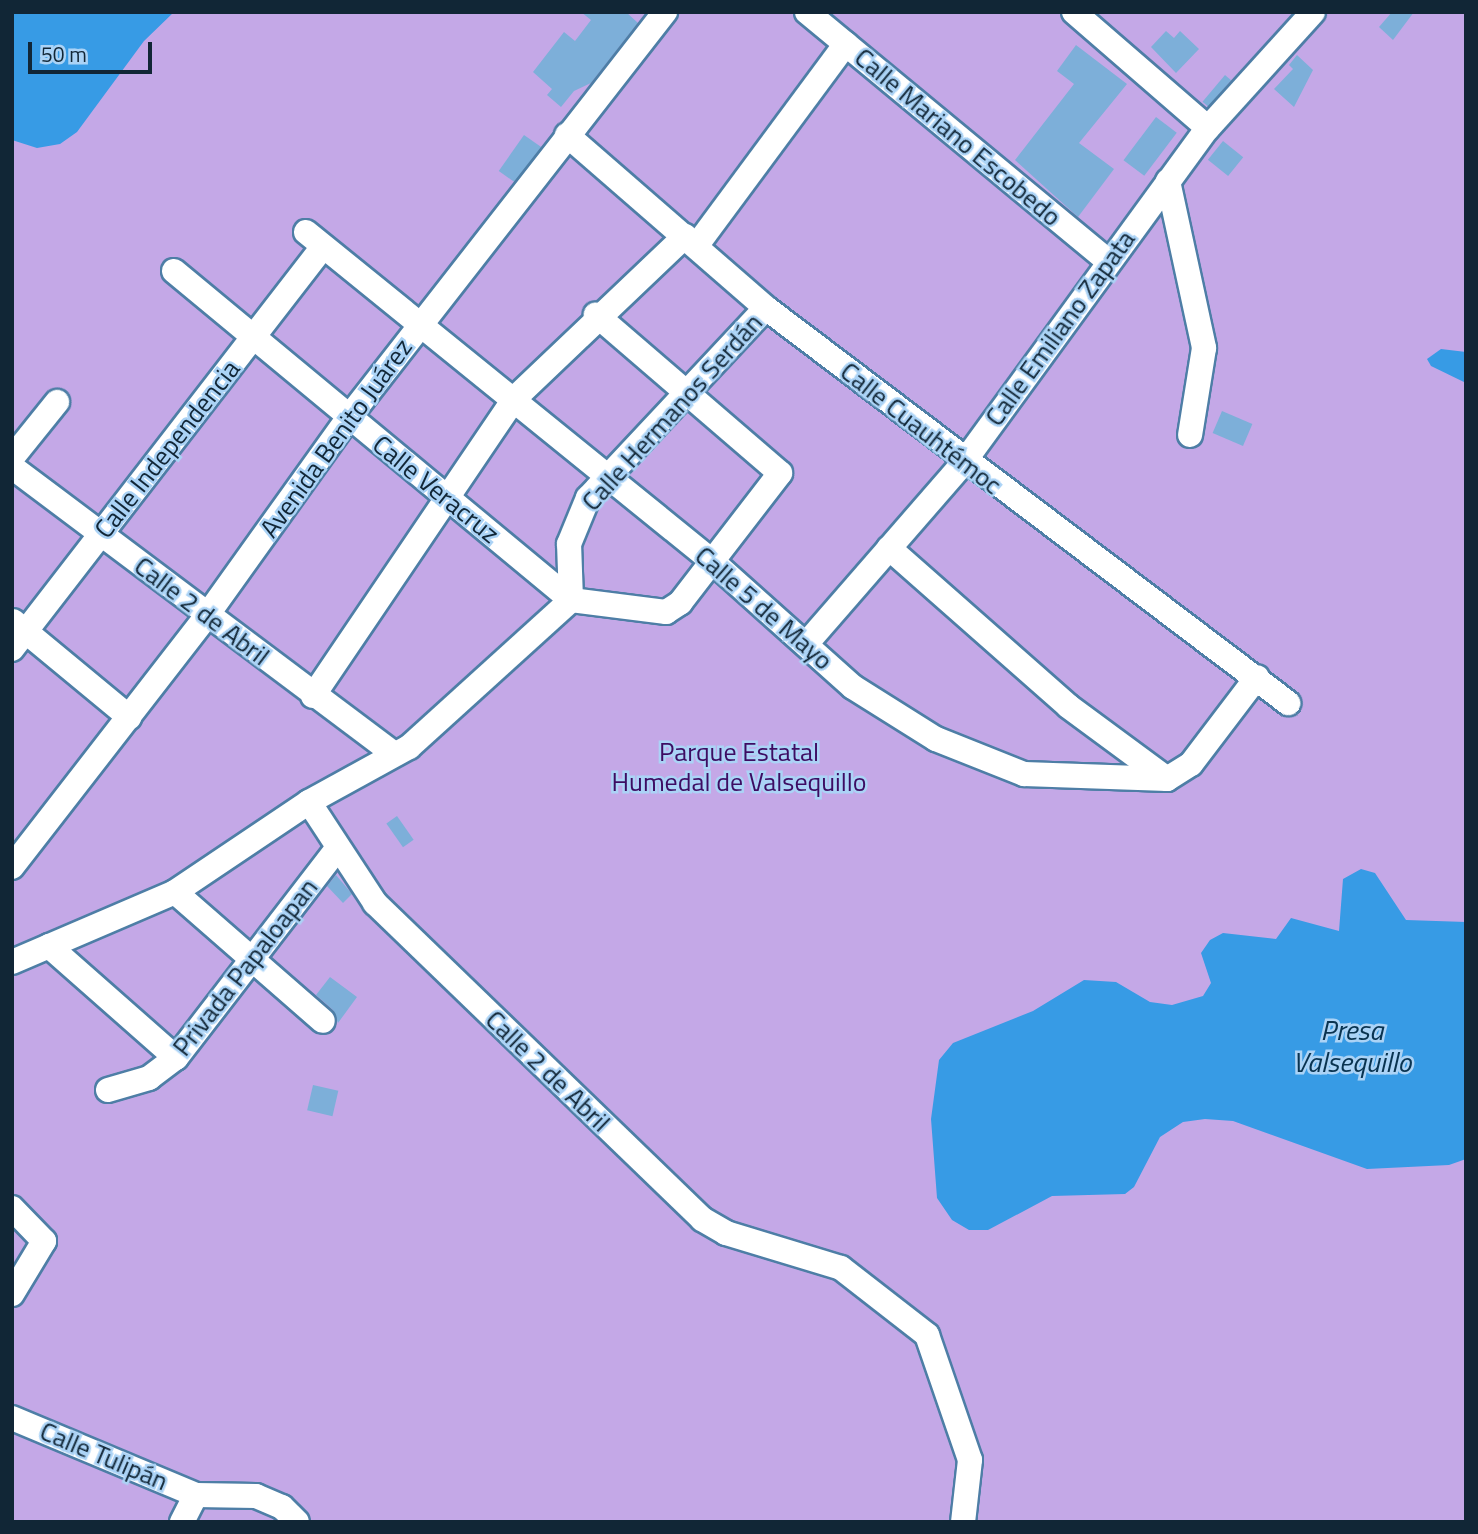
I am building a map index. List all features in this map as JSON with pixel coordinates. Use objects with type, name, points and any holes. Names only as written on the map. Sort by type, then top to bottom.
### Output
[{"type":"street","name":"Avenida Benito Juárez","points":[[17,852],[129,717],[208,614],[349,417],[665,12]]},
{"type":"street","name":"Calle Mariano Escobedo","points":[[807,12],[1108,261]]},
{"type":"street","points":[[1074,12],[1208,128]]},
{"type":"street","name":"Calle Emiliano Zapata","points":[[806,643],[964,462],[1108,261],[1208,128],[1313,12]]},
{"type":"street","points":[[313,696],[445,496],[515,398],[596,315],[691,241],[846,44]]},
{"type":"street","name":"Calle Cuauhtémoc","points":[[567,135],[766,308],[964,462],[1257,677],[1288,703]]},
{"type":"street","points":[[1167,181],[1204,348],[1190,435]]},
{"type":"street","name":"Calle 5 de Mayo","points":[[314,240],[515,398],[607,477],[712,561],[853,687],[907,723],[1006,771],[1167,779]]},
{"type":"street","name":"Calle Independencia","points":[[17,634],[100,535],[253,337],[314,240]]},
{"type":"street","name":"Calle Veracruz","points":[[174,271],[571,600]]},
{"type":"street","name":"Calle Hermanos Serdán","points":[[571,600],[569,544],[576,521],[607,477],[766,308]]},
{"type":"street","points":[[12,962],[175,892],[309,802],[393,753],[410,747],[571,600],[666,612],[680,603],[780,473],[596,315]]},
{"type":"street","points":[[12,458],[57,402]]},
{"type":"street","name":"Calle 2 de Abril","points":[[12,467],[313,696],[393,753]]},
{"type":"street","points":[[889,548],[1068,706],[1167,779],[1191,764],[1257,677]]},
{"type":"street","points":[[17,634],[129,717]]},
{"type":"street","name":"Calle 2 de Abril","points":[[309,802],[336,849],[375,903],[702,1219],[726,1233],[841,1268],[927,1335],[937,1352],[970,1460],[964,1522]]},
{"type":"street","name":"Privada Papaloapan","points":[[108,1090],[149,1078],[176,1058],[247,959],[336,849]]},
{"type":"street","points":[[175,892],[247,959],[323,1021]]},
{"type":"street","points":[[49,946],[176,1058]]},
{"type":"street","points":[[12,1208],[44,1241],[12,1294]]},
{"type":"street","name":"Calle Tulipán","points":[[12,1418],[196,1495]]},
{"type":"street","points":[[183,1522],[196,1495],[256,1496],[282,1507],[297,1522]]},
{"type":"green space","name":"Parque Estatal Humedal de Valsequillo","points":[[12,12],[1466,12],[1466,1522],[12,1522]]},
{"type":"water","points":[[12,12],[174,12],[144,41],[77,132],[60,144],[37,148],[12,140]]},
{"type":"water","points":[[1441,349],[1466,352],[1466,383],[1431,366],[1427,359]]},
{"type":"water","name":"Presa Valsequillo","points":[[1361,869],[1375,873],[1406,920],[1466,922],[1466,1159],[1449,1165],[1367,1169],[1233,1121],[1205,1119],[1183,1122],[1160,1137],[1134,1187],[1125,1194],[1052,1196],[988,1230],[969,1230],[952,1220],[937,1198],[931,1119],[939,1060],[953,1043],[1033,1011],[1084,980],[1116,982],[1150,1002],[1172,1005],[1203,996],[1211,983],[1201,953],[1210,940],[1223,933],[1276,939],[1291,918],[1339,931],[1343,879]]},
{"type":"building","points":[[581,12],[626,12],[638,23],[591,83],[574,91],[561,107],[547,95],[552,89],[533,72],[564,32],[575,41],[591,20]]},
{"type":"building","points":[[1392,12],[1414,12],[1393,40],[1379,27]]},
{"type":"building","points":[[1166,31],[1174,38],[1180,31],[1199,49],[1176,73],[1151,47]]},
{"type":"building","points":[[1076,45],[1127,84],[1079,143],[1114,169],[1078,217],[1015,160],[1074,84],[1057,71]]},
{"type":"building","points":[[1297,55],[1313,70],[1294,107],[1274,89],[1293,69],[1289,65]]},
{"type":"building","points":[[1225,75],[1231,80],[1209,107],[1203,102]]},
{"type":"building","points":[[1156,117],[1177,133],[1144,176],[1124,160]]},
{"type":"building","points":[[524,135],[541,147],[516,183],[499,171]]},
{"type":"building","points":[[1223,141],[1243,157],[1228,176],[1208,160]]},
{"type":"building","points":[[1222,411],[1252,424],[1243,446],[1213,433]]},
{"type":"building","points":[[397,816],[414,840],[403,847],[386,823]]},
{"type":"building","points":[[336,875],[352,894],[343,903],[327,886]]},
{"type":"building","points":[[330,977],[357,997],[338,1023],[333,1010],[316,995]]},
{"type":"building","points":[[313,1085],[338,1091],[332,1116],[307,1110]]}]
